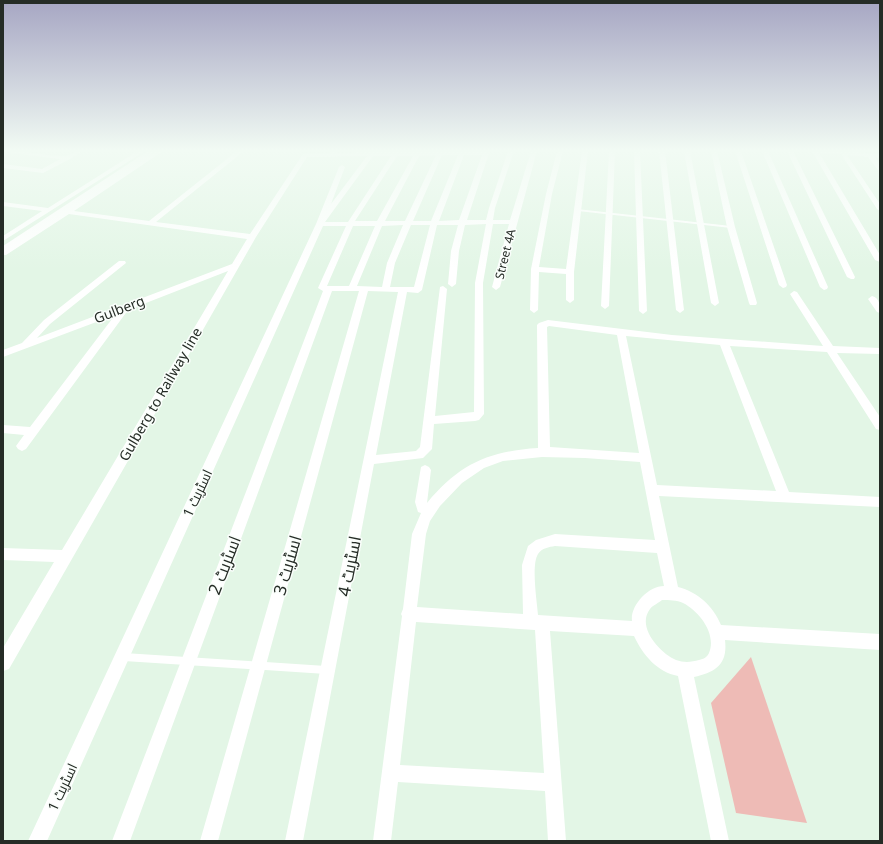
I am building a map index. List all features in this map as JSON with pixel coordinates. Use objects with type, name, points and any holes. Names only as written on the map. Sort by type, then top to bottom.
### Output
[{"type":"main road","points":[[3,252],[27,232],[88,190]]},
{"type":"main road","points":[[3,244],[27,232],[92,190]]},
{"type":"street","points":[[3,239],[80,190]]},
{"type":"street","points":[[3,252],[101,190]]},
{"type":"street","points":[[149,224],[191,190]]},
{"type":"street","name":"Gulberg to Railway line","points":[[3,663],[252,237],[282,190]]},
{"type":"street","points":[[333,190],[320,224],[513,222]]},
{"type":"street","name":"اسٹریٹ 1","points":[[37,841],[320,224],[345,190]]},
{"type":"street","points":[[372,190],[350,224],[322,288],[358,290],[418,290],[434,223],[447,190]]},
{"type":"street","name":"اسٹریٹ 3","points":[[209,841],[259,666],[358,290],[361,262],[379,223],[397,190]]},
{"type":"street","points":[[385,290],[391,263],[423,190]]},
{"type":"street","points":[[370,460],[419,455],[424,453],[426,449],[448,286],[463,222],[474,190]]},
{"type":"street","points":[[430,420],[475,417],[479,414],[478,283],[492,208],[498,190]]},
{"type":"street","name":"Street 4A","points":[[496,287],[522,190]]},
{"type":"street","points":[[534,310],[535,269],[550,190]]},
{"type":"street","points":[[570,300],[570,272],[580,190]]},
{"type":"street","points":[[605,306],[610,190]]},
{"type":"street","points":[[639,190],[643,311]]},
{"type":"street","points":[[667,190],[680,310]]},
{"type":"street","points":[[696,190],[715,303]]},
{"type":"street","points":[[723,190],[753,303]]},
{"type":"street","points":[[751,190],[783,285]]},
{"type":"street","points":[[782,190],[824,288]]},
{"type":"street","points":[[809,190],[851,277]]},
{"type":"street","points":[[838,190],[879,260]]},
{"type":"street","points":[[868,190],[880,209]]},
{"type":"street","points":[[3,204],[49,210]]},
{"type":"street","points":[[68,212],[252,237]]},
{"type":"street","points":[[25,345],[47,322],[122,262]]},
{"type":"street","name":"Gulberg","points":[[3,354],[236,265]]},
{"type":"street","points":[[535,269],[570,272]]},
{"type":"street","name":"اسٹریٹ 2","points":[[121,841],[328,289]]},
{"type":"street","name":"اسٹریٹ 4","points":[[294,841],[329,670],[402,290]]},
{"type":"street","points":[[794,294],[880,426]]},
{"type":"street","points":[[872,299],[880,310]]},
{"type":"street","points":[[22,446],[125,307]]},
{"type":"street","points":[[544,452],[542,325],[548,323],[621,334],[724,343],[830,350],[880,351]]},
{"type":"street","points":[[621,334],[644,458],[672,592]]},
{"type":"street","points":[[724,343],[785,498]]},
{"type":"street","points":[[3,429],[33,431]]},
{"type":"street","points":[[382,841],[408,614],[419,534],[422,522],[428,511],[449,487],[483,462],[513,455],[544,452],[644,458]]},
{"type":"street","points":[[425,470],[421,502],[422,508],[428,511]]},
{"type":"street","points":[[651,490],[880,502]]},
{"type":"street","points":[[557,841],[554,783],[529,568],[530,556],[534,548],[540,544],[555,540],[663,547]]},
{"type":"street","points":[[3,554],[66,556]]},
{"type":"street","points":[[672,592],[686,597],[699,605],[710,618],[717,632],[719,644],[716,656],[709,665],[698,671],[685,671],[673,668],[661,661],[651,651],[639,629],[638,616],[642,605],[650,597],[660,593],[672,592]]},
{"type":"street","points":[[408,614],[536,621],[639,629]]},
{"type":"street","points":[[717,632],[880,642]]},
{"type":"street","points":[[685,671],[720,841]]},
{"type":"street","points":[[390,773],[554,783]]},
{"type":"lane","points":[[578,210],[732,227]]},
{"type":"lane","points":[[121,657],[329,670]]},
{"type":"shaded area","points":[[751,657],[807,823],[736,813],[711,703]]}]
